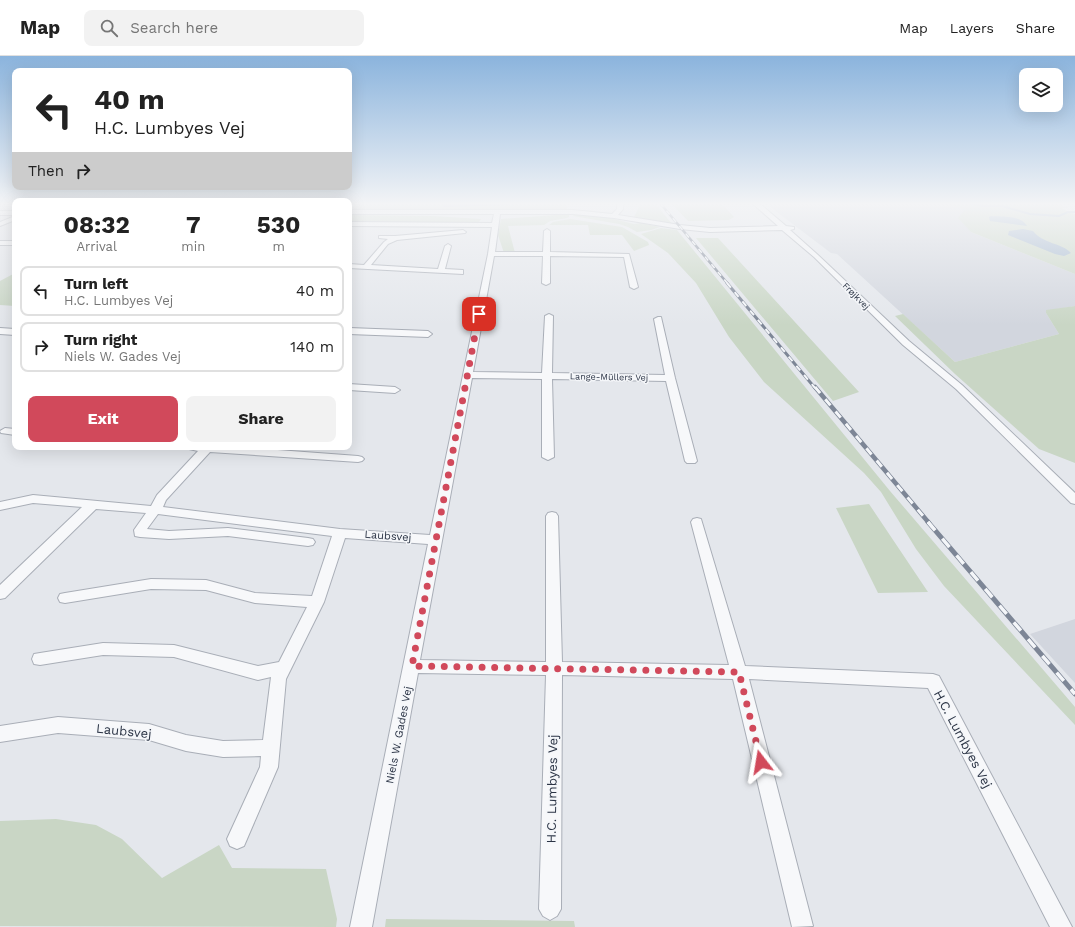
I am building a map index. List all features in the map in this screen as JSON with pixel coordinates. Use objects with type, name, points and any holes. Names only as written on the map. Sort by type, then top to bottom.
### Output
[{"type":"street","points":[[366,267],[385,244]]},
{"type":"street","name":"Niels W. Gades Vej","points":[[361,927],[493,244]]},
{"type":"street","points":[[546,283],[547,244]]},
{"type":"street","name":"Frøjkvej","points":[[802,244],[906,343],[958,387],[1075,500]]},
{"type":"street","name":"Frøjkvej","points":[[810,244],[954,380],[958,387]]},
{"type":"street","points":[[441,271],[448,246]]},
{"type":"street","points":[[491,254],[627,255],[634,287]]},
{"type":"street","points":[[352,266],[460,272]]},
{"type":"street","points":[[548,457],[547,376],[549,316]]},
{"type":"street","points":[[658,319],[670,378],[692,460]]},
{"type":"street","points":[[352,331],[428,334]]},
{"type":"street","points":[[0,332],[12,332]]},
{"type":"street","name":"Lange-Müllers Vej","points":[[467,375],[670,378]]},
{"type":"street","points":[[352,387],[395,390]]},
{"type":"street","points":[[206,450],[162,498],[140,530],[140,533],[169,535],[228,532],[308,542]]},
{"type":"street","points":[[233,450],[358,460]]},
{"type":"street","name":"Laubsvej","points":[[0,506],[33,499],[155,510],[340,533],[436,540]]},
{"type":"street","points":[[0,594],[93,504]]},
{"type":"street","name":"H.C. Lumbyes Vej","points":[[550,909],[554,668],[552,516]]},
{"type":"street","points":[[697,522],[706,559],[739,672],[802,926]]},
{"type":"street","points":[[237,839],[269,767],[278,679],[317,602],[340,533]]},
{"type":"street","points":[[65,598],[151,584],[206,585],[255,598],[317,602]]},
{"type":"street","points":[[40,659],[103,649],[174,651],[258,673],[285,666]]},
{"type":"street","name":"H.C. Lumbyes Vej","points":[[412,666],[739,672],[933,681],[1062,927]]},
{"type":"street","name":"Laubsvej","points":[[0,734],[58,725],[150,732],[186,742],[223,749],[271,748]]},
{"type":"shaded area","points":[[819,244],[1000,244],[1075,274],[1075,306],[1046,311],[1059,334],[955,362],[837,254],[831,253]]},
{"type":"shaded area","points":[[1075,619],[1075,683],[1030,634]]},
{"type":"green space","points":[[501,244],[513,244],[515,253],[504,253]]},
{"type":"green space","points":[[628,244],[649,244],[649,245],[634,251]]},
{"type":"green space","points":[[655,244],[688,244],[890,491],[1075,707],[1075,725],[944,586],[916,549],[881,492],[864,473],[764,382],[729,337],[696,283],[668,253]]},
{"type":"green space","points":[[701,244],[723,244],[859,392],[833,401]]},
{"type":"green space","points":[[1000,244],[1075,244],[1075,274]]},
{"type":"green space","points":[[12,275],[12,306],[0,305],[0,281]]},
{"type":"green space","points":[[1075,306],[1075,463],[1039,449],[955,374],[895,316],[903,314],[955,362],[1059,334],[1046,313],[1046,310]]},
{"type":"green space","points":[[869,504],[928,592],[878,593],[836,508]]},
{"type":"green space","points":[[56,819],[96,825],[122,839],[162,878],[219,845],[232,868],[326,869],[337,919],[336,927],[0,926],[0,821]]},
{"type":"green space","points":[[386,919],[574,921],[575,927],[385,927]]},
{"type":"water","points":[[1029,244],[1054,244],[1063,247],[1071,253],[1064,256]]},
{"type":"railway","points":[[694,244],[728,284]]},
{"type":"railway","points":[[727,283],[815,388]]},
{"type":"railway","points":[[815,387],[929,523]]},
{"type":"railway","points":[[928,522],[1075,694]]},
{"type":"route","points":[[479,314],[412,666],[739,672],[761,762]]}]
